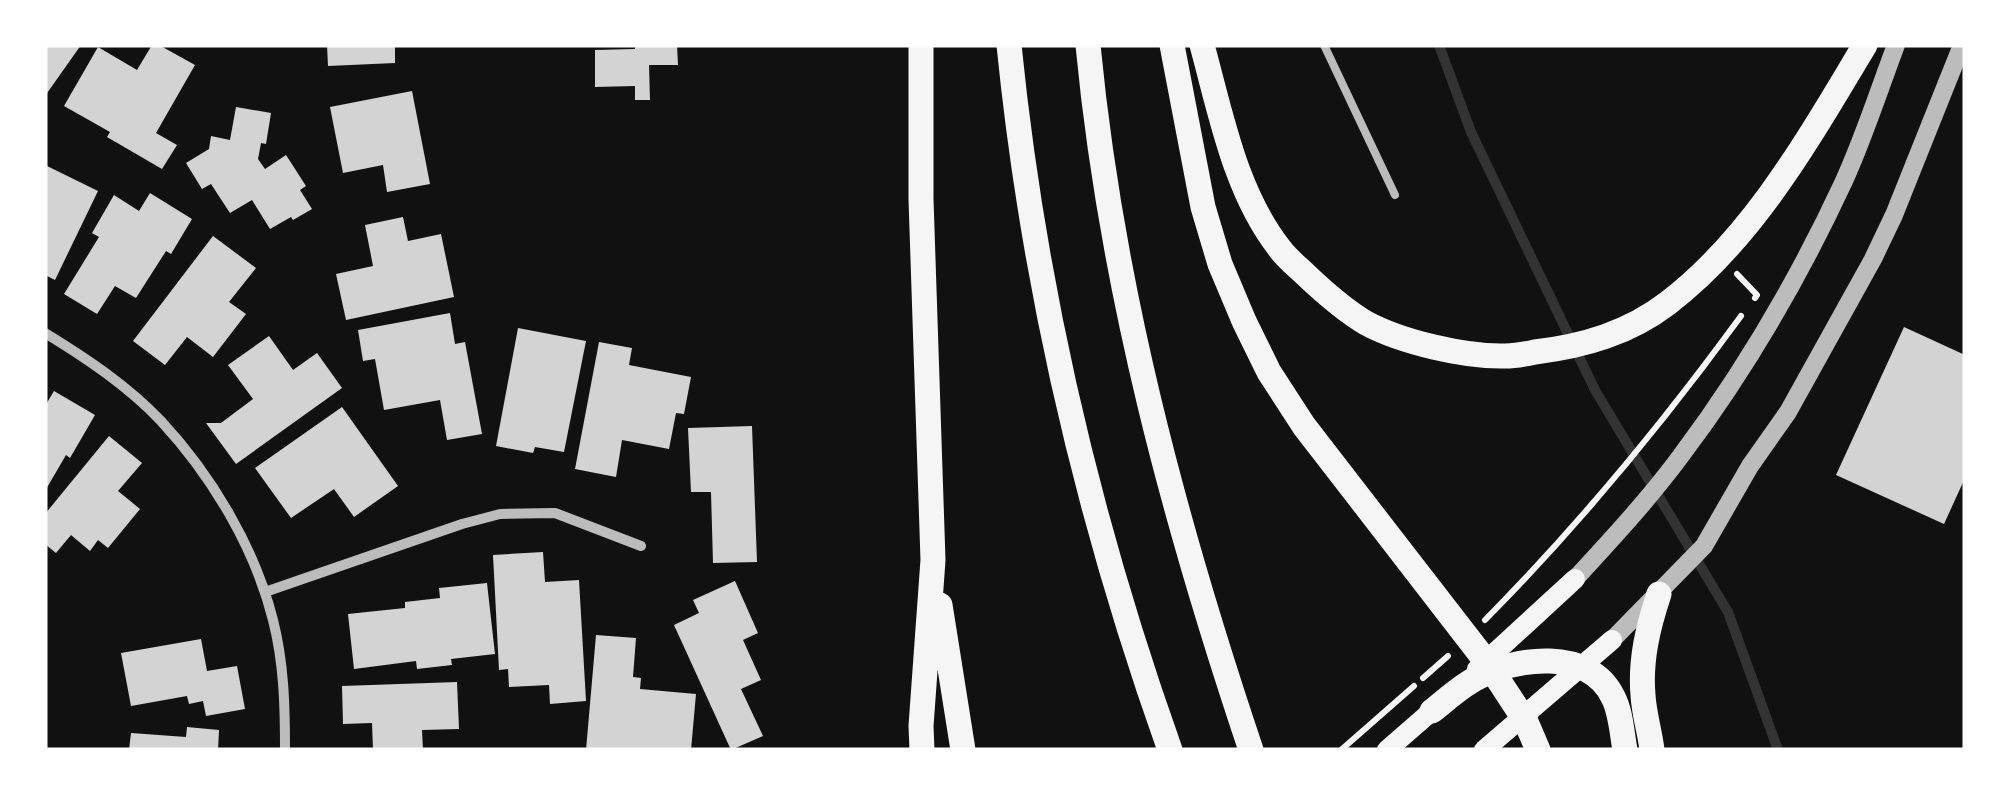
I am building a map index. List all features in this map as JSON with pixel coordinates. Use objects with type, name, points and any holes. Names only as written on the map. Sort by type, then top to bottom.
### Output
[{"type":"highway","points":[[921,45],[933,560],[922,750]]},
{"type":"highway","points":[[1008,45],[1028,194],[1074,424],[1102,535],[1170,750]]},
{"type":"highway","points":[[1088,45],[1108,192],[1152,418],[1192,567],[1250,750]]},
{"type":"highway","points":[[1172,45],[1202,207],[1220,264],[1269,372],[1304,426],[1509,694],[1538,750]]},
{"type":"highway","points":[[1202,45],[1239,172],[1280,250],[1335,302],[1366,323],[1398,338],[1455,351],[1506,356],[1572,348],[1606,338],[1666,304],[1718,258],[1756,213],[1865,45]]},
{"type":"highway","points":[[933,560],[963,750]]},
{"type":"highway","points":[[1652,750],[1642,674],[1644,649],[1659,594]]},
{"type":"highway","points":[[1432,711],[1473,680],[1500,668],[1540,660],[1562,662],[1580,667],[1598,679],[1614,698],[1625,750]]},
{"type":"main road","points":[[1387,750],[1575,579]]},
{"type":"main road","points":[[1484,750],[1612,640]]},
{"type":"street","points":[[1575,579],[1680,458],[1769,326],[1845,178],[1896,45]]},
{"type":"street","points":[[1612,640],[1704,546],[1819,360],[1894,215],[1962,45]]},
{"type":"street","points":[[45,333],[86,358],[160,420],[214,491],[238,531],[274,623],[285,698],[285,750]]},
{"type":"street","points":[[265,592],[500,514],[555,512],[641,546]]},
{"type":"lane","points":[[1324,45],[1395,194]]},
{"type":"path","points":[[1480,625],[1634,456],[1757,294],[1718,258]]},
{"type":"path","points":[[1341,750],[1459,646]]},
{"type":"building","points":[[45,45],[81,45],[45,96]]},
{"type":"building","points":[[152,45],[195,65],[156,133],[177,145],[162,169],[107,137],[110,132],[64,106],[98,47],[137,70]]},
{"type":"building","points":[[327,45],[395,45],[395,63],[328,66]]},
{"type":"building","points":[[635,45],[677,45],[678,65],[649,65],[650,100],[635,100],[635,86],[595,87],[595,50],[635,49]]},
{"type":"building","points":[[412,91],[430,184],[387,192],[383,165],[343,173],[330,107]]},
{"type":"building","points":[[236,107],[271,113],[266,144],[261,143],[258,159],[265,169],[286,155],[306,186],[300,190],[312,209],[270,229],[252,200],[230,213],[211,184],[202,189],[186,163],[209,149],[211,136],[230,140]]},
{"type":"building","points":[[45,165],[98,191],[55,280],[45,275]]},
{"type":"building","points":[[150,193],[192,219],[171,254],[166,251],[136,298],[115,286],[97,314],[64,294],[99,237],[92,233],[114,195],[139,211]]},
{"type":"building","points":[[403,217],[408,241],[441,234],[454,297],[346,320],[336,274],[373,266],[365,225]]},
{"type":"building","points":[[213,236],[256,268],[229,302],[246,314],[213,357],[187,337],[165,365],[133,341]]},
{"type":"building","points":[[450,313],[455,344],[465,342],[482,434],[447,440],[440,400],[384,410],[375,359],[363,361],[358,330]]},
{"type":"building","points":[[1904,327],[1965,355],[1965,478],[1944,524],[1836,475]]},
{"type":"building","points":[[518,328],[586,341],[564,452],[535,447],[533,453],[496,446]]},
{"type":"building","points":[[269,336],[293,370],[317,353],[342,388],[236,464],[206,423],[221,423],[253,399],[228,365]]},
{"type":"building","points":[[599,342],[632,348],[629,365],[691,377],[684,414],[676,413],[669,449],[622,440],[616,477],[575,469]]},
{"type":"building","points":[[54,391],[95,415],[45,491],[45,406]]},
{"type":"building","points":[[342,407],[398,486],[354,517],[334,489],[291,518],[255,468]]},
{"type":"building","points":[[752,426],[757,562],[713,563],[711,492],[691,492],[688,428]]},
{"type":"building","points":[[109,436],[142,463],[118,491],[140,509],[108,548],[98,540],[90,551],[71,535],[56,553],[45,544],[45,514]]},
{"type":"building","points":[[543,552],[545,582],[579,580],[586,701],[550,704],[549,685],[509,687],[508,669],[499,670],[493,555]]},
{"type":"building","points":[[735,581],[758,633],[743,640],[761,680],[741,689],[763,736],[731,750],[674,625],[699,613],[693,600]]},
{"type":"building","points":[[487,583],[495,654],[451,659],[452,665],[417,669],[416,661],[354,669],[348,614],[405,608],[405,602],[440,598],[439,588]]},
{"type":"building","points":[[596,635],[636,638],[633,677],[641,678],[640,689],[696,694],[691,750],[586,750]]},
{"type":"building","points":[[201,639],[207,671],[237,666],[245,709],[206,716],[203,701],[189,704],[187,696],[131,706],[121,653]]},
{"type":"building","points":[[457,682],[459,729],[422,730],[423,750],[373,750],[372,723],[343,724],[342,686]]},
{"type":"building","points":[[187,727],[219,730],[218,750],[129,750],[131,733],[186,737]]},
{"type":"waterway","points":[[1439,45],[1471,132],[1595,390],[1728,612],[1778,750]]}]
